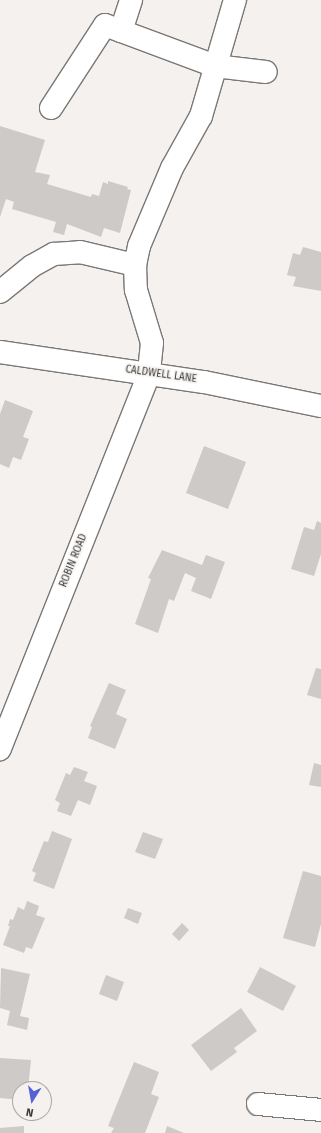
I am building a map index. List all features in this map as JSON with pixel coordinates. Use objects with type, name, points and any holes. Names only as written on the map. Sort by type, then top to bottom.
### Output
[{"type":"street","points":[[121,31],[131,0]]},
{"type":"street","name":"ROBIN ROAD","points":[[0,749],[149,374],[152,343],[136,290],[135,266],[139,246],[172,168],[201,116],[235,0]]},
{"type":"street","points":[[51,108],[105,25],[215,66],[266,72]]},
{"type":"street","points":[[0,292],[32,266],[54,254],[80,252],[135,266]]},
{"type":"street","name":"CALDWELL LANE","points":[[0,352],[253,391],[321,406]]},
{"type":"street","points":[[258,1104],[321,1110]]},
{"type":"building","points":[[0,126],[45,140],[35,172],[50,175],[47,184],[91,197],[92,194],[99,196],[103,182],[108,184],[108,181],[128,187],[127,189],[131,190],[120,233],[104,228],[101,237],[67,224],[64,235],[53,232],[56,222],[12,209],[14,202],[6,199],[0,217]]},
{"type":"building","points":[[303,247],[321,252],[321,291],[293,286],[296,277],[287,275],[293,253],[300,255]]},
{"type":"building","points":[[5,400],[33,411],[23,437],[29,439],[21,460],[13,457],[9,468],[0,464],[0,414]]},
{"type":"building","points":[[204,446],[246,462],[228,509],[186,493]]},
{"type":"building","points":[[317,521],[321,523],[321,554],[314,576],[291,569],[304,527],[314,530]]},
{"type":"building","points":[[162,550],[202,565],[206,555],[225,562],[211,599],[191,591],[196,578],[185,573],[174,601],[169,599],[158,633],[135,624],[151,579],[148,578]]},
{"type":"building","points":[[316,668],[321,669],[321,699],[307,695]]},
{"type":"building","points":[[109,683],[126,690],[116,714],[127,719],[115,749],[88,738],[92,727],[90,726]]},
{"type":"building","points":[[314,763],[321,765],[321,787],[309,785]]},
{"type":"building","points":[[74,767],[88,772],[84,781],[97,786],[90,805],[78,800],[71,816],[57,811],[60,803],[55,800],[66,773],[70,775]]},
{"type":"building","points":[[52,831],[72,839],[54,889],[33,881],[36,873],[32,871],[44,841],[48,842]]},
{"type":"building","points":[[143,832],[163,839],[155,859],[135,852]]},
{"type":"building","points":[[303,871],[321,876],[321,924],[315,947],[283,938]]},
{"type":"building","points":[[27,901],[39,906],[36,915],[45,918],[32,949],[26,947],[24,953],[3,945],[10,926],[8,926],[10,919],[13,920],[18,907],[24,910]]},
{"type":"building","points":[[128,908],[142,913],[138,924],[124,918]]},
{"type":"building","points":[[182,923],[189,930],[179,941],[172,934]]},
{"type":"building","points":[[260,967],[296,986],[283,1011],[247,992]]},
{"type":"building","points":[[1,968],[30,974],[20,1016],[29,1018],[27,1030],[7,1025],[10,1011],[0,1008]]},
{"type":"building","points":[[106,975],[124,982],[117,1001],[99,994]]},
{"type":"building","points":[[241,1008],[257,1031],[234,1048],[237,1052],[211,1071],[191,1045]]},
{"type":"building","points":[[0,1058],[31,1060],[29,1081],[12,1081],[12,1099],[0,1098]]},
{"type":"building","points":[[134,1062],[159,1072],[151,1094],[159,1097],[145,1133],[111,1133],[114,1128],[108,1126]]},
{"type":"building","points":[[24,1126],[24,1133],[0,1133],[0,1128]]},
{"type":"building","points":[[167,1126],[184,1133],[165,1133]]}]
